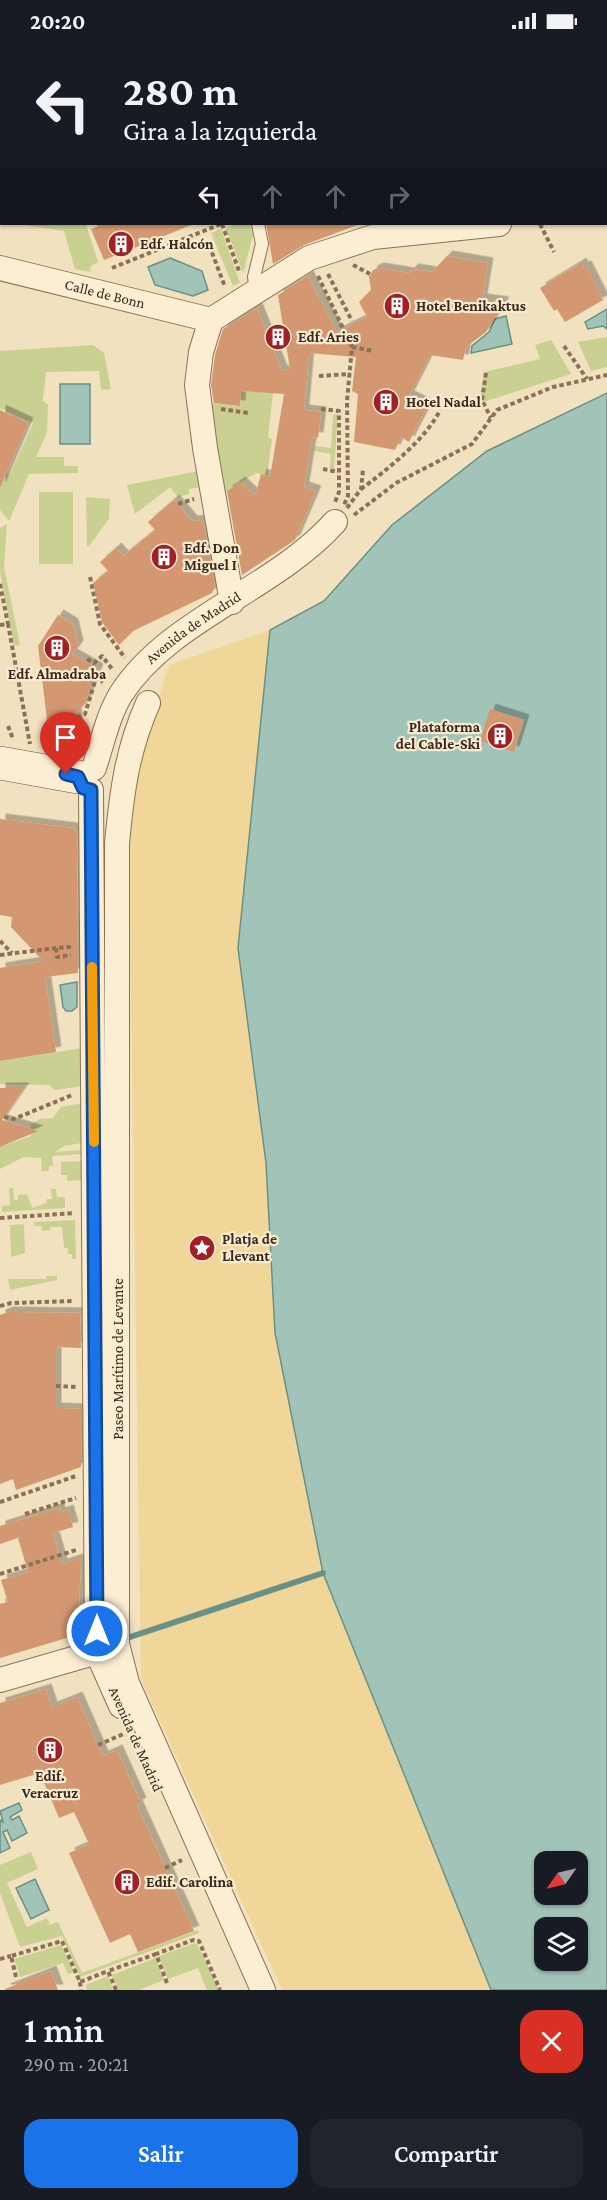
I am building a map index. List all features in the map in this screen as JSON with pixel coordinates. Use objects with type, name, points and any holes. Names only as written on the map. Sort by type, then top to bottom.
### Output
[{"type":"street","points":[[232,602],[205,448],[197,385],[201,352],[211,320],[248,283],[313,256],[373,237],[489,225]]},
{"type":"street","name":"Calle de Bonn","points":[[0,268],[211,320]]},
{"type":"street","name":"Avenida de Madrid","points":[[246,1990],[98,1652],[88,778],[119,698],[131,680],[179,635],[306,553],[337,514]]},
{"type":"street","name":"Paseo Marítimo de Levante","points":[[148,703],[137,728],[123,777],[117,843],[117,1644],[127,1683],[263,1990]]},
{"type":"street","points":[[6,750],[33,769],[88,778]]},
{"type":"street","points":[[0,1680],[98,1652]]},
{"type":"lane","points":[[248,283],[254,277],[262,244],[258,225]]},
{"type":"path","points":[[112,268],[218,225]]},
{"type":"path","points":[[221,225],[248,283]]},
{"type":"path","points":[[540,225],[554,252]]},
{"type":"path","points":[[188,237],[191,244],[197,247],[208,242],[224,284]]},
{"type":"path","points":[[313,256],[352,321]]},
{"type":"path","points":[[313,256],[352,347],[347,401],[348,496],[337,514]]},
{"type":"path","points":[[564,346],[587,379]]},
{"type":"path","points":[[352,347],[374,351]]},
{"type":"path","points":[[486,373],[482,400],[491,418]]},
{"type":"path","points":[[319,376],[350,374]]},
{"type":"path","points":[[337,514],[354,515],[396,483],[457,454],[472,444],[497,410],[522,399],[607,375]]},
{"type":"path","points":[[321,409],[339,411],[337,514]]},
{"type":"path","points":[[337,514],[361,489],[433,425],[440,410]]},
{"type":"path","points":[[324,469],[338,472]]},
{"type":"path","points":[[361,489],[363,470]]},
{"type":"path","points":[[90,578],[100,624],[131,680]]},
{"type":"path","points":[[0,584],[33,769]]},
{"type":"path","points":[[0,625],[8,624]]},
{"type":"path","points":[[87,659],[94,663],[102,656],[131,680]]},
{"type":"path","points":[[77,718],[85,714],[96,678],[99,679]]},
{"type":"path","points":[[6,750],[8,726]]},
{"type":"path","points":[[0,941],[13,954]]},
{"type":"path","points":[[0,955],[56,948]]},
{"type":"path","points":[[4,1117],[14,1119],[66,1095],[93,1093]]},
{"type":"path","points":[[0,1218],[94,1212]]},
{"type":"path","points":[[0,1306],[11,1303],[95,1300]]},
{"type":"path","points":[[56,1386],[73,1387]]},
{"type":"path","points":[[0,1502],[96,1480]]},
{"type":"path","points":[[25,1514],[96,1480]]},
{"type":"path","points":[[0,1574],[97,1544]]},
{"type":"path","points":[[98,1745],[132,1731]]},
{"type":"path","points":[[165,1868],[188,1858]]},
{"type":"path","points":[[80,1982],[193,1940],[199,1941],[220,1990]]},
{"type":"path","points":[[0,1959],[62,1941],[80,1982],[81,1990]]},
{"type":"path","points":[[156,1953],[167,1983]]},
{"type":"path","points":[[11,1956],[16,1977]]},
{"type":"path","points":[[108,1971],[116,1990]]},
{"type":"green space","points":[[25,225],[86,225],[98,262],[91,266],[90,272],[75,269],[64,231]]},
{"type":"green space","points":[[234,225],[250,225],[253,235],[243,273],[226,228]]},
{"type":"green space","points":[[221,229],[240,283],[233,286],[211,233]]},
{"type":"green space","points":[[607,337],[607,367],[591,371],[578,342]]},
{"type":"green space","points":[[551,340],[571,374],[480,403],[484,372],[540,359],[535,345]]},
{"type":"green space","points":[[93,345],[104,353],[111,389],[101,390],[99,371],[46,372],[43,401],[48,405],[47,432],[36,457],[64,457],[64,466],[78,466],[78,473],[29,474],[9,521],[0,510],[0,471],[10,474],[33,423],[0,408],[0,351]]},
{"type":"green space","points":[[241,391],[273,393],[268,437],[272,439],[267,476],[256,473],[225,492],[210,403],[240,406]]},
{"type":"green space","points":[[338,414],[334,469],[330,468],[331,454],[314,451],[315,446],[331,448],[333,415]]},
{"type":"green space","points":[[199,471],[201,487],[189,489],[189,494],[178,497],[170,487],[135,514],[127,485]]},
{"type":"green space","points":[[39,492],[73,492],[73,564],[39,564]]},
{"type":"green space","points":[[86,497],[110,499],[109,519],[89,546],[87,546]]},
{"type":"green space","points":[[7,524],[4,567],[20,645],[14,646],[0,572],[0,528]]},
{"type":"green space","points":[[82,1048],[82,1086],[55,1090],[49,1085],[0,1084],[0,1061]]},
{"type":"green space","points":[[82,1103],[82,1143],[64,1146],[55,1152],[82,1150],[82,1154],[52,1156],[53,1166],[49,1166],[49,1171],[42,1171],[41,1158],[24,1157],[0,1169],[0,1147],[31,1136],[30,1125],[40,1119],[53,1118],[61,1107]]},
{"type":"green space","points":[[82,1161],[82,1180],[67,1181],[67,1175],[61,1175],[61,1162]]},
{"type":"green space","points":[[9,1188],[13,1188],[14,1200],[18,1200],[18,1195],[27,1194],[32,1208],[46,1203],[47,1199],[52,1199],[51,1189],[56,1189],[57,1197],[65,1197],[65,1208],[2,1212],[2,1206],[10,1205]]},
{"type":"green space","points":[[75,1220],[76,1259],[72,1259],[72,1254],[68,1254],[68,1248],[64,1248],[62,1227],[50,1227],[50,1230],[42,1231],[41,1226],[34,1226],[34,1222]]},
{"type":"green space","points":[[24,1224],[25,1253],[11,1257],[10,1225]]},
{"type":"green space","points":[[46,1276],[57,1276],[57,1280],[10,1290],[8,1279],[47,1279]]},
{"type":"green space","points":[[31,1852],[38,1869],[7,1883],[27,1927],[47,1918],[50,1925],[58,1922],[82,1973],[198,1930],[199,1933],[80,1977],[62,1936],[20,1947],[0,1893],[0,1865]]},
{"type":"green space","points":[[195,1943],[219,1990],[207,1990],[198,1968],[168,1979],[159,1956]]},
{"type":"green space","points":[[61,1945],[74,1972],[68,1974],[63,1963],[20,1977],[14,1959]]},
{"type":"green space","points":[[156,1958],[164,1980],[139,1990],[118,1990],[112,1975]]},
{"type":"green space","points":[[108,1976],[113,1990],[87,1990],[86,1985]]},
{"type":"sand","name":"Platja de Llevant","points":[[270,630],[238,948],[266,1163],[275,1333],[323,1573],[491,1990],[282,1990],[141,1679],[128,794],[169,665]]},
{"type":"water","points":[[170,258],[202,271],[208,290],[193,296],[155,285],[148,267]]},
{"type":"water","points":[[607,309],[607,329],[603,326],[588,329],[585,322]]},
{"type":"water","points":[[506,316],[512,344],[471,353],[472,346],[489,332],[495,319]]},
{"type":"water","points":[[60,384],[90,384],[90,444],[60,444]]},
{"type":"water","points":[[607,393],[607,1990],[491,1990],[323,1573],[275,1333],[266,1163],[238,948],[270,630],[324,601],[392,525],[487,451]]},
{"type":"water","points":[[77,982],[77,1007],[72,1011],[66,1011],[63,1007],[60,985]]},
{"type":"water","points":[[19,1803],[22,1810],[10,1817],[12,1820],[19,1816],[27,1833],[12,1841],[7,1830],[3,1832],[10,1848],[0,1853],[0,1820],[3,1822],[0,1811]]},
{"type":"water","points":[[35,1879],[49,1910],[31,1919],[16,1888]]},
{"type":"building","name":"Edf. Halcón","points":[[101,225],[192,225],[104,260],[91,229]]},
{"type":"building","points":[[266,225],[357,225],[304,245],[273,264]]},
{"type":"building","points":[[447,256],[488,263],[482,299],[504,302],[486,332],[466,347],[463,360],[430,355],[409,396],[428,405],[409,442],[401,437],[395,450],[354,442],[358,394],[352,391],[356,357],[309,353],[304,410],[321,412],[318,438],[312,437],[304,487],[316,491],[295,540],[242,575],[227,491],[240,482],[255,496],[261,474],[270,477],[284,394],[241,391],[240,406],[214,403],[211,385],[215,355],[223,329],[257,308],[282,371],[290,369],[278,295],[308,276],[337,332],[367,317],[359,302],[371,290],[369,277],[373,270],[379,268],[409,273],[413,269],[432,272]]},
{"type":"building","points":[[581,263],[583,267],[586,266],[603,300],[565,322],[557,309],[554,311],[540,288]]},
{"type":"building","points":[[0,410],[28,423],[0,488]]},
{"type":"building","points":[[174,500],[192,521],[203,520],[215,586],[212,593],[133,631],[119,645],[102,622],[93,583],[108,571],[100,562],[116,548],[123,556],[155,530],[148,522]]},
{"type":"building","points":[[58,615],[73,624],[78,646],[72,654],[98,669],[84,705],[76,713],[78,732],[49,736],[38,646]]},
{"type":"building","name":"Plataforma del Cable-Ski","points":[[490,709],[524,720],[514,752],[480,741]]},
{"type":"building","points":[[0,819],[72,828],[77,832],[78,973],[45,977],[56,1052],[0,1061],[0,968],[43,961],[11,927],[12,917],[0,915]]},
{"type":"building","points":[[0,1088],[24,1088],[2,1120],[38,1131],[0,1147]]},
{"type":"building","points":[[8,1312],[80,1313],[81,1348],[56,1347],[56,1408],[81,1409],[81,1467],[16,1490],[13,1479],[0,1484],[0,1315]]},
{"type":"building","points":[[59,1508],[60,1513],[68,1510],[73,1527],[53,1533],[62,1564],[81,1558],[78,1630],[70,1637],[0,1658],[0,1604],[8,1602],[1,1580],[28,1572],[18,1538],[0,1544],[0,1526]]},
{"type":"building","points":[[46,1689],[52,1707],[77,1697],[103,1756],[117,1750],[141,1803],[137,1805],[194,1931],[138,1952],[130,1934],[110,1943],[69,1853],[89,1844],[74,1812],[59,1818],[40,1773],[0,1785],[0,1703]]},
{"type":"building","points":[[51,1971],[58,1990],[5,1990],[5,1989]]},
{"type":"waterway","points":[[130,1637],[323,1573]]},
{"type":"slow traffic","points":[[92,967],[94,1142]]},
{"type":"place","name":"Edf. Halcón","points":[[121,244]]},
{"type":"place","name":"Hotel Benikaktus","points":[[397,306]]},
{"type":"place","name":"Edf. Aries","points":[[278,337]]},
{"type":"place","name":"Hotel Nadal","points":[[386,402]]},
{"type":"place","name":"Edf. Don Miguel I","points":[[164,557]]},
{"type":"place","name":"Edf. Almadraba","points":[[57,648]]},
{"type":"place","name":"Plataforma del Cable-Ski","points":[[500,736]]},
{"type":"place","name":"Platja de Llevant","points":[[202,1248]]},
{"type":"place","name":"Edif. Veracruz","points":[[50,1750]]},
{"type":"place","name":"Edif. Carolina","points":[[127,1882]]},
{"type":"route","points":[[66,774],[78,777],[83,788],[91,790],[97,1631]]}]
